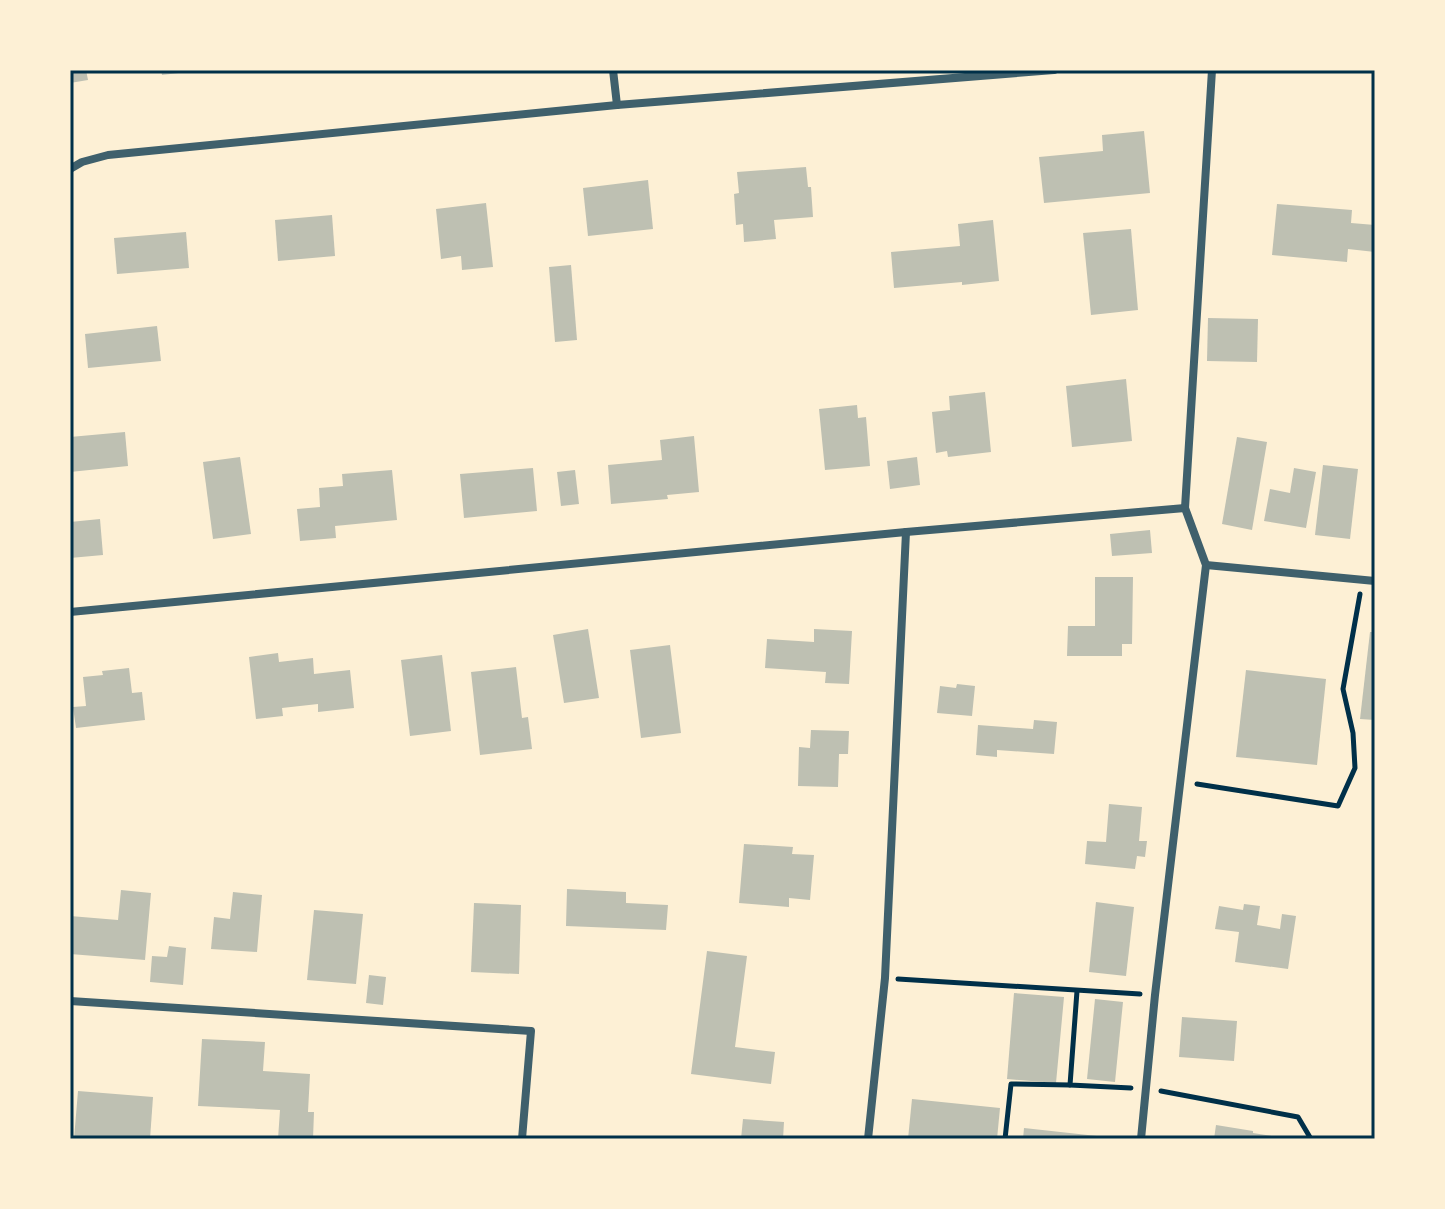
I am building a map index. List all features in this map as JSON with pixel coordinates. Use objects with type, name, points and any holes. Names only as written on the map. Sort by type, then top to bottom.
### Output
[{"type":"street","points":[[613,70],[617,105]]},
{"type":"street","points":[[70,169],[82,162],[108,155],[617,105],[1054,70]]},
{"type":"street","points":[[1141,1139],[1206,565],[1185,508],[1212,70]]},
{"type":"street","points":[[70,612],[1185,508]]},
{"type":"street","points":[[868,1139],[885,978],[906,532]]},
{"type":"street","points":[[1206,565],[1375,581]]},
{"type":"street","points":[[70,1001],[531,1031],[522,1139]]},
{"type":"path","points":[[1180,781],[1338,806],[1355,768],[1353,733],[1343,689],[1363,579]]},
{"type":"path","points":[[885,978],[1155,995]]},
{"type":"path","points":[[1070,1085],[1077,991]]},
{"type":"path","points":[[1005,1139],[1011,1084],[1147,1089],[1298,1117],[1311,1139]]},
{"type":"building","points":[[70,70],[86,70],[88,80],[70,83]]},
{"type":"building","points":[[161,70],[187,70],[187,72],[162,75]]},
{"type":"building","points":[[1144,131],[1150,193],[1044,203],[1039,157],[1103,151],[1102,135]]},
{"type":"building","points":[[806,167],[813,217],[774,220],[776,239],[744,242],[743,224],[736,225],[734,194],[739,193],[737,172]]},
{"type":"building","points":[[648,180],[653,229],[588,236],[583,188]]},
{"type":"building","points":[[486,203],[493,267],[462,270],[461,256],[441,259],[436,209]]},
{"type":"building","points":[[1277,204],[1352,210],[1351,223],[1375,225],[1375,252],[1348,249],[1347,262],[1272,255]]},
{"type":"building","points":[[332,215],[335,256],[278,261],[275,220]]},
{"type":"building","points":[[993,220],[999,281],[894,288],[891,252],[960,246],[958,224]]},
{"type":"building","points":[[1131,229],[1138,310],[1091,315],[1083,233]]},
{"type":"building","points":[[186,232],[189,268],[117,274],[114,238]]},
{"type":"building","points":[[571,265],[577,340],[555,342],[549,267]]},
{"type":"building","points":[[1208,318],[1258,319],[1257,362],[1207,361]]},
{"type":"building","points":[[157,326],[161,361],[88,368],[85,334]]},
{"type":"building","points":[[1126,379],[1132,441],[1072,447],[1066,386]]},
{"type":"building","points":[[985,392],[991,452],[948,457],[947,451],[936,453],[932,412],[950,410],[949,396]]},
{"type":"building","points":[[857,405],[858,418],[866,417],[870,466],[825,470],[819,409]]},
{"type":"building","points":[[125,432],[128,466],[70,472],[70,437]]},
{"type":"building","points":[[694,436],[699,492],[667,495],[668,499],[611,504],[608,465],[662,460],[660,440]]},
{"type":"building","points":[[1237,437],[1267,442],[1252,530],[1222,524]]},
{"type":"building","points":[[240,457],[251,534],[213,539],[203,462]]},
{"type":"building","points":[[917,457],[920,485],[890,489],[887,461]]},
{"type":"building","points":[[1323,465],[1358,469],[1350,539],[1315,535]]},
{"type":"building","points":[[533,468],[537,511],[464,518],[460,474]]},
{"type":"building","points":[[1294,468],[1316,472],[1306,528],[1264,521],[1270,489],[1290,493]]},
{"type":"building","points":[[392,470],[397,520],[335,526],[336,538],[300,541],[297,509],[320,507],[319,488],[343,486],[342,474]]},
{"type":"building","points":[[575,470],[579,504],[561,506],[557,472]]},
{"type":"building","points":[[100,519],[103,555],[70,558],[70,522]]},
{"type":"building","points":[[1150,530],[1152,553],[1112,556],[1110,534]]},
{"type":"building","points":[[1095,577],[1133,577],[1132,644],[1122,644],[1122,656],[1067,656],[1068,626],[1095,626]]},
{"type":"building","points":[[588,629],[599,698],[564,703],[553,635]]},
{"type":"building","points":[[814,629],[852,631],[849,684],[825,683],[826,672],[765,668],[767,639],[814,642]]},
{"type":"building","points":[[1370,632],[1375,632],[1375,720],[1360,719]]},
{"type":"building","points":[[670,645],[681,733],[641,738],[630,650]]},
{"type":"building","points":[[278,653],[279,662],[313,658],[314,674],[350,670],[354,708],[318,712],[318,704],[282,708],[283,716],[256,719],[249,657]]},
{"type":"building","points":[[442,655],[451,731],[410,736],[401,660]]},
{"type":"building","points":[[516,667],[522,718],[528,717],[532,749],[480,755],[471,672]]},
{"type":"building","points":[[129,668],[132,693],[142,692],[145,720],[76,728],[73,707],[86,706],[83,677]]},
{"type":"building","points":[[1246,670],[1326,679],[1317,765],[1236,757]]},
{"type":"building","points":[[957,684],[975,686],[972,716],[937,713],[940,686],[956,688]]},
{"type":"building","points":[[1034,720],[1057,722],[1054,754],[997,750],[997,757],[976,755],[978,725],[1033,729]]},
{"type":"building","points":[[811,730],[849,731],[848,754],[839,754],[838,787],[798,786],[799,747],[810,748]]},
{"type":"building","points":[[1109,804],[1142,807],[1139,841],[1147,841],[1145,857],[1137,856],[1135,869],[1085,864],[1087,841],[1106,842]]},
{"type":"building","points":[[744,844],[793,847],[792,854],[814,855],[810,900],[789,898],[789,907],[739,903]]},
{"type":"building","points":[[567,889],[626,892],[626,903],[668,905],[666,930],[566,926]]},
{"type":"building","points":[[121,890],[151,893],[145,960],[70,954],[70,916],[118,920]]},
{"type":"building","points":[[233,892],[262,895],[257,952],[211,949],[214,917],[230,919]]},
{"type":"building","points":[[1096,902],[1134,907],[1126,976],[1089,972]]},
{"type":"building","points":[[474,903],[521,905],[519,974],[471,972]]},
{"type":"building","points":[[1244,904],[1260,906],[1257,925],[1280,929],[1282,914],[1296,916],[1288,969],[1235,962],[1239,932],[1215,929],[1219,906],[1243,910]]},
{"type":"building","points":[[314,910],[363,914],[356,984],[307,980]]},
{"type":"building","points":[[169,946],[186,948],[183,985],[150,982],[152,956],[167,957]]},
{"type":"building","points":[[707,951],[747,956],[735,1047],[775,1052],[771,1084],[691,1074]]},
{"type":"building","points":[[369,975],[386,977],[383,1005],[366,1003]]},
{"type":"building","points":[[1014,993],[1064,997],[1056,1083],[1007,1079]]},
{"type":"building","points":[[1095,999],[1123,1002],[1115,1082],[1087,1079]]},
{"type":"building","points":[[1182,1017],[1237,1021],[1234,1061],[1179,1057]]},
{"type":"building","points":[[202,1039],[265,1042],[263,1071],[310,1074],[308,1112],[314,1112],[313,1139],[278,1139],[280,1110],[198,1106]]},
{"type":"building","points":[[78,1091],[153,1097],[150,1139],[74,1139]]},
{"type":"building","points":[[912,1099],[1000,1108],[997,1139],[908,1139]]},
{"type":"building","points":[[743,1119],[784,1122],[783,1139],[741,1139]]},
{"type":"building","points":[[1216,1125],[1253,1131],[1278,1139],[1214,1139]]},
{"type":"building","points":[[1024,1128],[1106,1137],[1106,1139],[1023,1139]]}]
